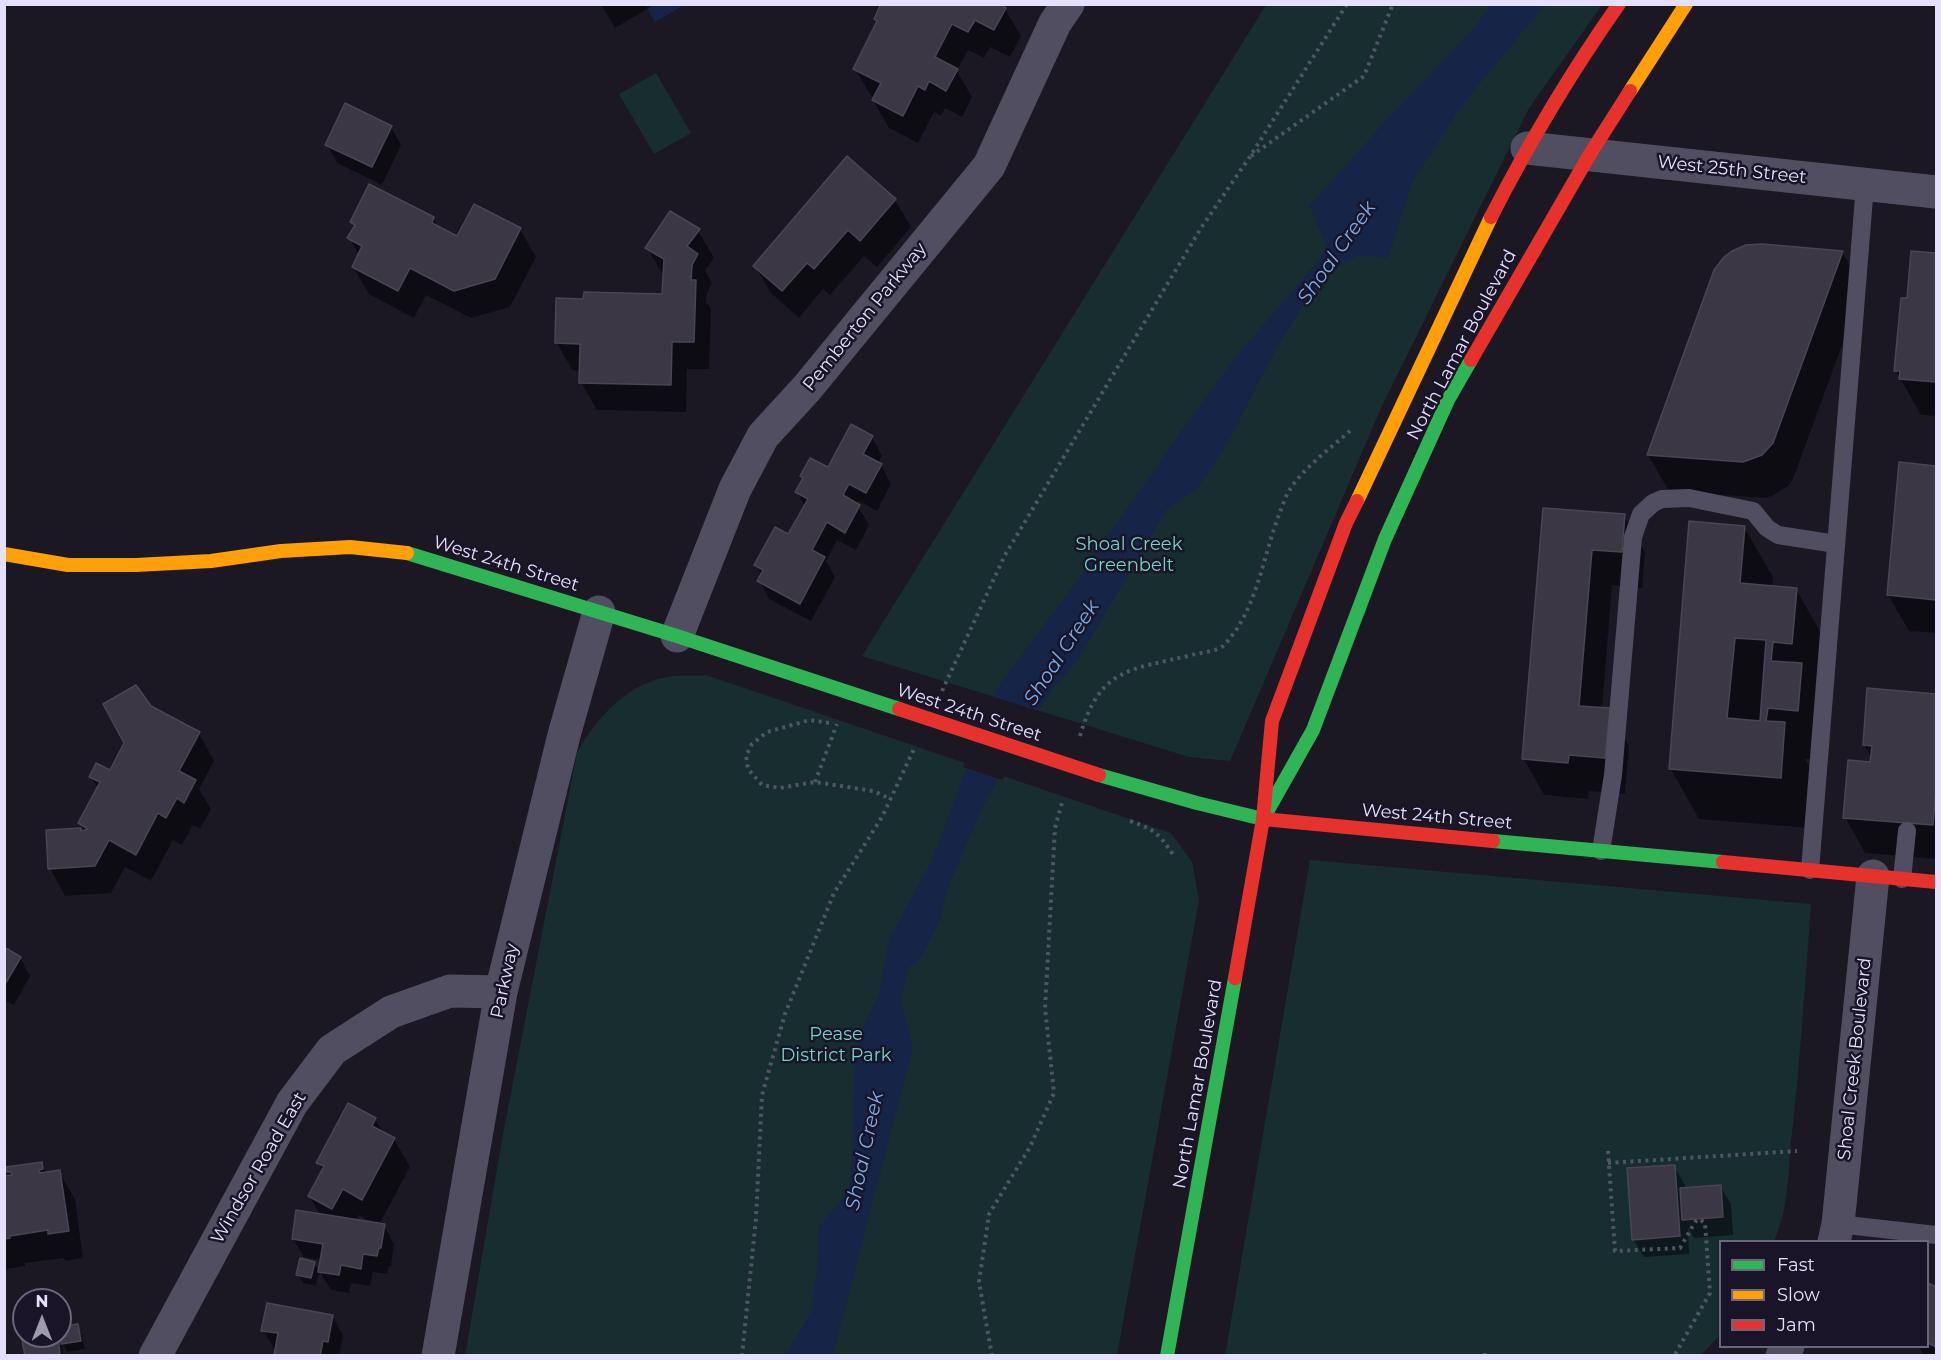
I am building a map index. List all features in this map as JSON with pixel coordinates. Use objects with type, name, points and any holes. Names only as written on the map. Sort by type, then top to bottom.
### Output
[{"type":"main road","name":"North Lamar Boulevard","points":[[1167,1356],[1263,819],[1272,721],[1346,523],[1481,237],[1527,148],[1591,44],[1619,4]]},
{"type":"main road","name":"North Lamar Boulevard","points":[[1263,819],[1313,730],[1385,539],[1448,400],[1590,154],[1686,4]]},
{"type":"main road","name":"West 24th Street","points":[[4,554],[68,565],[136,565],[211,561],[280,551],[350,547],[412,553],[677,636],[1099,775],[1263,819],[1936,882]]},
{"type":"street","name":"Pemberton Parkway","points":[[677,636],[735,489],[763,436],[807,388],[989,166],[1055,23],[1068,4]]},
{"type":"street","name":"West 25th Street","points":[[1527,148],[1936,192]]},
{"type":"street","name":"Parkway","points":[[438,1356],[501,992],[564,735],[600,612]]},
{"type":"street","name":"Shoal Creek Boulevard","points":[[1836,1233],[1888,877]]},
{"type":"street","name":"Windsor Road East","points":[[155,1356],[292,1103],[332,1050],[391,1012],[450,991],[501,992]]},
{"type":"lane","points":[[1810,870],[1865,186]]},
{"type":"lane","points":[[1601,851],[1613,775],[1633,537],[1641,514],[1653,503],[1662,499],[1689,498],[1753,511],[1767,528],[1778,535],[1836,544]]},
{"type":"lane","points":[[1888,877],[1907,831]]},
{"type":"lane","points":[[1836,1233],[1936,1235]]},
{"type":"path","points":[[940,693],[1005,555],[1201,228],[1249,158],[1347,4]]},
{"type":"path","points":[[1249,158],[1364,76],[1393,4]]},
{"type":"path","points":[[1080,739],[1086,717],[1098,694],[1124,671],[1220,648],[1234,632],[1251,599],[1272,531],[1289,490],[1312,465],[1351,430]]},
{"type":"path","points":[[848,727],[810,720],[767,732],[752,744],[746,756],[748,769],[762,785],[780,788],[815,782],[873,791],[891,799]]},
{"type":"path","points":[[815,782],[837,724]]},
{"type":"path","points":[[742,1356],[756,1218],[762,1095],[785,1014],[834,892],[882,817],[916,746]]},
{"type":"path","points":[[992,1356],[979,1282],[989,1214],[1030,1147],[1054,1093],[1045,1008],[1055,828],[1064,795]]},
{"type":"path","points":[[1121,818],[1149,828],[1161,836],[1174,856]]},
{"type":"path","points":[[1608,1151],[1615,1251],[1680,1248],[1695,1222],[1700,1219],[1705,1223],[1710,1293],[1674,1356]]},
{"type":"path","points":[[1608,1162],[1797,1151]]},
{"type":"green space","name":"Shoal Creek Greenbelt","points":[[1266,5],[1602,5],[1529,108],[1381,408],[1230,761],[1189,757],[862,656]]},
{"type":"green space","points":[[656,73],[691,133],[654,154],[619,94]]},
{"type":"green space","name":"Pease District Park","points":[[706,675],[1171,833],[1192,862],[1199,900],[1117,1355],[465,1356],[503,1134],[577,753],[604,714],[629,693],[657,679]]},
{"type":"green space","points":[[1310,860],[1811,904],[1787,1193],[1782,1218],[1774,1240],[1719,1240],[1719,1336],[1700,1356],[1225,1356]]},
{"type":"water","points":[[645,5],[684,5],[655,22]]},
{"type":"water","name":"Shoal Creek","points":[[1491,5],[1545,5],[1463,104],[1413,181],[1388,258],[1359,255],[1343,263],[1328,274],[1302,307],[1275,351],[1227,444],[1197,489],[1166,510],[1078,660],[1050,692],[983,806],[947,890],[940,921],[921,957],[909,967],[901,1001],[913,1047],[833,1355],[785,1356],[811,1312],[817,1269],[819,1227],[849,1190],[854,1076],[860,1034],[879,994],[889,939],[930,864],[998,687],[1077,581],[1235,358],[1314,266],[1327,246],[1309,206],[1475,27]]},
{"type":"pier","points":[[991,696],[1042,712],[1002,780],[963,767]]},
{"type":"building","points":[[881,4],[1000,4],[1006,8],[994,30],[975,20],[968,32],[952,24],[935,57],[958,69],[946,91],[929,81],[925,90],[918,86],[903,116],[872,100],[881,83],[853,69],[877,21],[874,19]]},
{"type":"building","points":[[345,103],[392,126],[372,167],[325,145]]},
{"type":"building","points":[[847,156],[896,199],[860,241],[848,230],[814,269],[807,263],[782,291],[753,266]]},
{"type":"building","points":[[369,184],[434,217],[432,223],[457,236],[474,204],[521,228],[495,279],[454,291],[410,268],[398,291],[352,267],[362,246],[347,238],[355,225],[350,222]]},
{"type":"building","points":[[670,211],[700,229],[687,246],[698,254],[692,265],[691,280],[696,280],[694,342],[672,342],[671,385],[579,383],[580,344],[555,343],[556,298],[583,299],[584,292],[662,294],[664,259],[645,248]]},
{"type":"building","points":[[1762,244],[1843,251],[1773,443],[1762,455],[1743,462],[1647,455],[1714,270],[1732,251],[1746,245]]},
{"type":"building","points":[[1911,251],[1936,253],[1936,382],[1899,379],[1900,371],[1894,371],[1901,298],[1907,298]]},
{"type":"building","points":[[851,424],[873,436],[863,454],[882,464],[866,493],[849,484],[843,495],[860,505],[845,533],[827,522],[812,550],[825,557],[800,604],[757,581],[763,570],[754,565],[775,527],[788,534],[808,499],[795,492],[803,478],[800,476],[810,458],[828,467]]},
{"type":"building","points":[[1899,462],[1936,466],[1936,600],[1887,595]]},
{"type":"building","points":[[1543,508],[1625,514],[1622,552],[1592,550],[1579,706],[1610,708],[1605,758],[1569,755],[1568,763],[1522,759]]},
{"type":"building","points":[[1689,521],[1745,526],[1740,583],[1797,588],[1792,644],[1773,642],[1771,661],[1802,663],[1798,711],[1768,708],[1766,721],[1785,722],[1781,778],[1669,769]],"holes":[[[1735,638],[1766,640],[1760,721],[1727,718]]]},
{"type":"building","points":[[136,685],[151,706],[200,732],[179,771],[196,780],[184,803],[177,798],[166,818],[158,813],[136,855],[109,840],[95,866],[48,869],[46,830],[81,828],[81,831],[88,829],[78,823],[100,782],[89,777],[96,763],[110,770],[124,743],[103,704]]},
{"type":"building","points":[[1867,688],[1936,694],[1936,789],[1933,825],[1843,818],[1848,760],[1870,762],[1872,746],[1863,745]]},
{"type":"building","points":[[4,947],[21,957],[4,986]]},
{"type":"building","points":[[348,1103],[376,1118],[372,1126],[395,1138],[362,1200],[343,1189],[332,1209],[308,1196],[324,1166],[316,1163]]},
{"type":"building","points":[[42,1162],[43,1169],[39,1170],[40,1173],[60,1170],[69,1231],[48,1234],[48,1230],[4,1239],[4,1176],[12,1175],[11,1172],[7,1172],[6,1167]]},
{"type":"building","points":[[1675,1165],[1680,1236],[1632,1240],[1627,1168]]},
{"type":"building","points":[[1721,1185],[1723,1217],[1682,1220],[1680,1188]]},
{"type":"building","points":[[296,1210],[385,1224],[381,1248],[377,1256],[363,1254],[361,1269],[341,1265],[339,1275],[318,1272],[323,1244],[292,1239]]},
{"type":"building","points":[[300,1258],[315,1262],[311,1278],[296,1275]]},
{"type":"building","points":[[1929,1284],[1936,1287],[1936,1347],[1929,1344]]},
{"type":"building","points":[[267,1303],[333,1315],[328,1342],[323,1341],[320,1356],[274,1356],[278,1333],[261,1331]]},
{"type":"building","points":[[78,1324],[81,1341],[72,1342],[72,1325]]},
{"type":"building","points":[[23,1348],[59,1348],[60,1354],[25,1356]]},
{"type":"traffic: fast","points":[[1268,810],[1313,730],[1385,539],[1448,400],[1471,360]]},
{"type":"traffic: fast","points":[[407,553],[677,636],[899,709]]},
{"type":"traffic: fast","points":[[1099,775],[1263,819]]},
{"type":"traffic: fast","points":[[1493,841],[1723,862]]},
{"type":"traffic: fast","points":[[1167,1356],[1235,978]]},
{"type":"traffic: slow","points":[[1630,91],[1686,4]]},
{"type":"traffic: slow","points":[[1357,501],[1491,217]]},
{"type":"traffic: slow","points":[[4,554],[68,565],[136,565],[211,561],[281,551],[350,547],[407,553]]},
{"type":"traffic: jam","points":[[1491,217],[1551,108],[1619,4]]},
{"type":"traffic: jam","points":[[1471,360],[1590,154],[1630,91]]},
{"type":"traffic: jam","points":[[1235,978],[1263,819],[1272,721],[1346,523],[1357,501]]},
{"type":"traffic: jam","points":[[899,709],[1099,775]]},
{"type":"traffic: jam","points":[[1263,819],[1493,841]]},
{"type":"traffic: jam","points":[[1723,862],[1936,882]]}]
